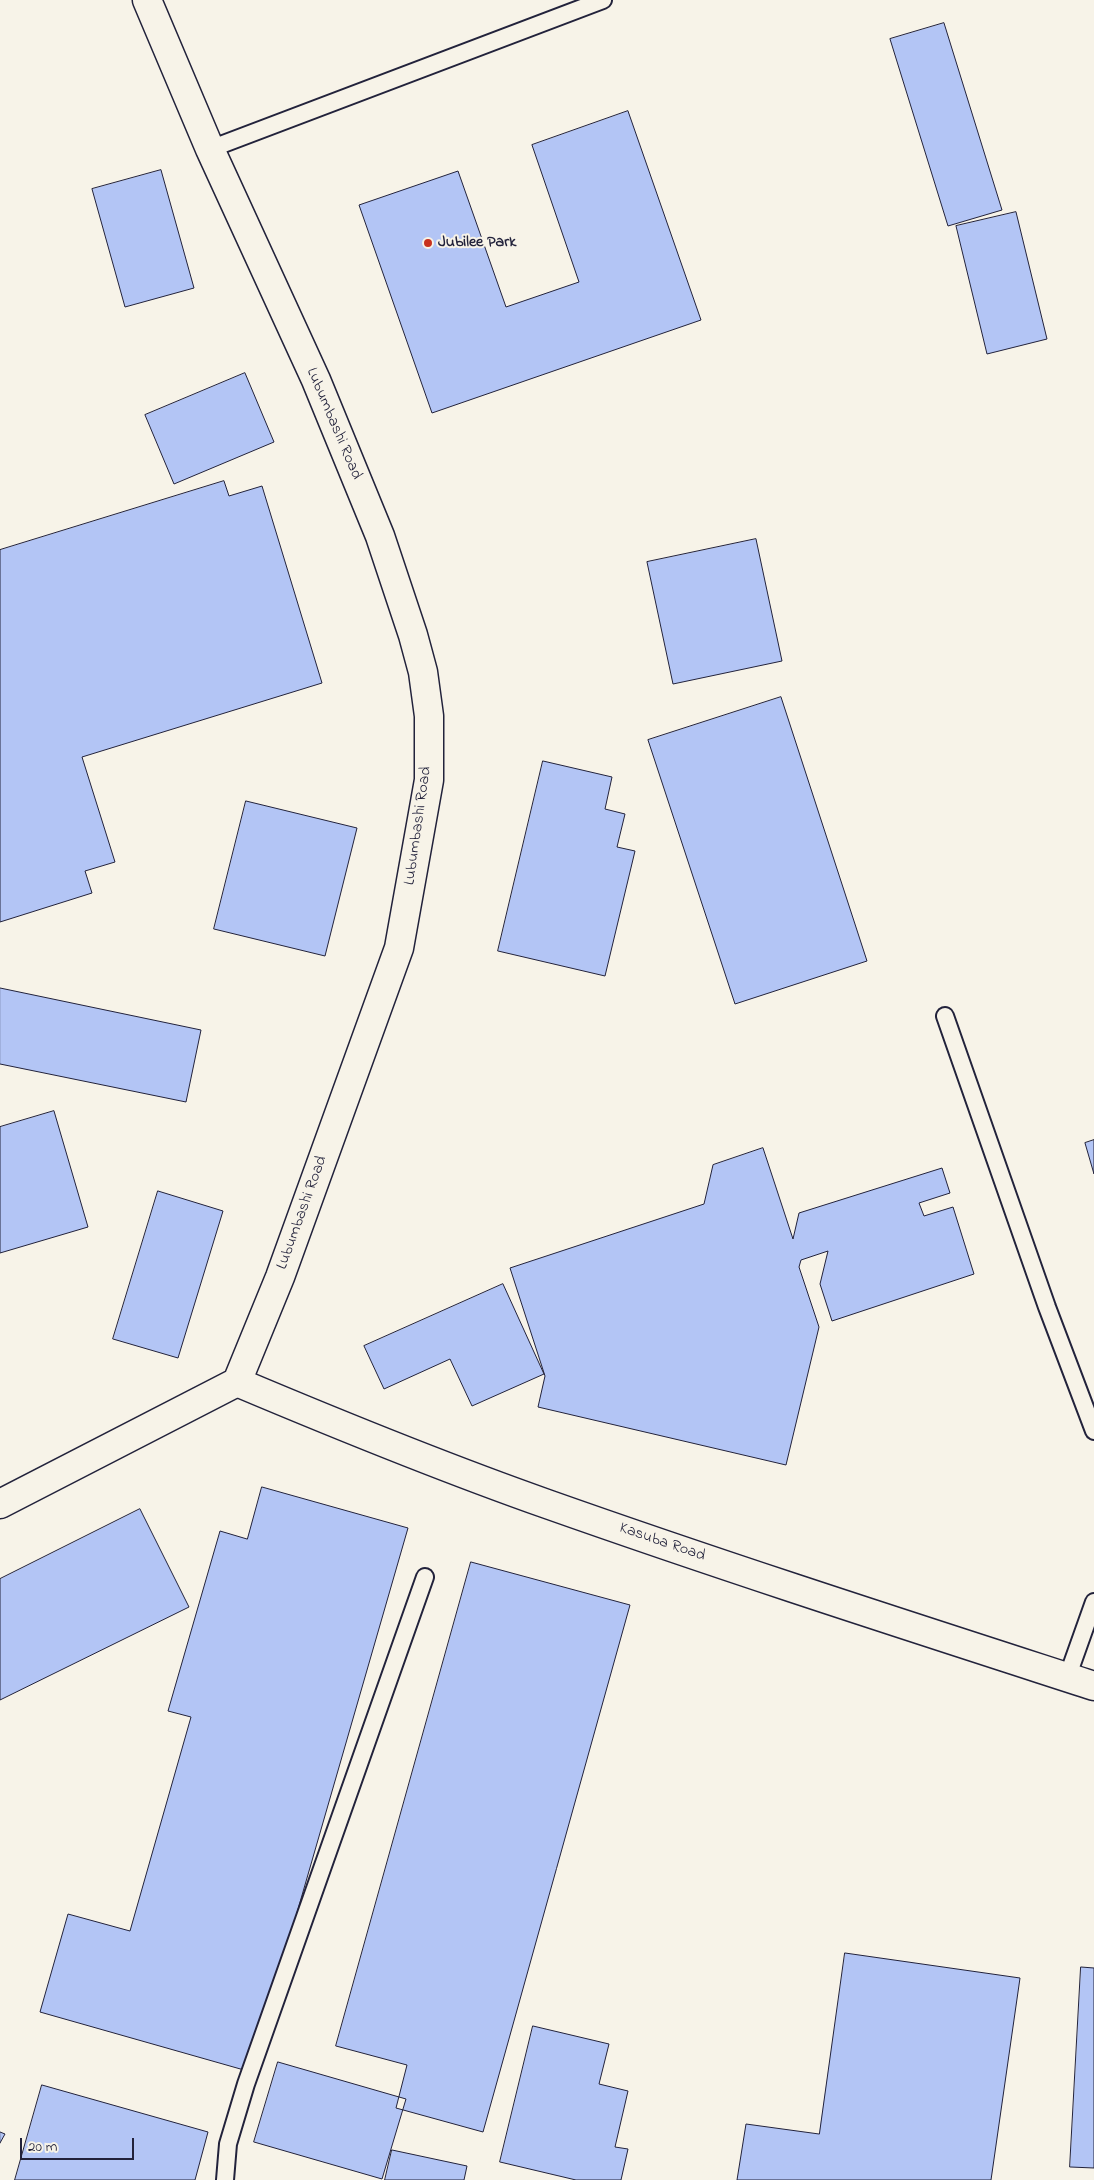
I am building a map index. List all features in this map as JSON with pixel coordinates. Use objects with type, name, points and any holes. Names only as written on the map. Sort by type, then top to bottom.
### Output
[{"type":"street","name":"Lubumbashi Road","points":[[147,0],[210,148],[316,380],[380,536],[413,635],[423,672],[429,716],[429,780],[399,948],[286,1260],[237,1382]]},
{"type":"street","points":[[0,1504],[237,1382]]},
{"type":"street","name":"Kasuba Road","points":[[237,1382],[366,1436],[546,1504],[1094,1686]]},
{"type":"lane","points":[[210,148],[603,0]]},
{"type":"lane","points":[[945,1016],[1047,1308],[1094,1430]]},
{"type":"lane","points":[[225,2180],[228,2144],[246,2084],[425,1576]]},
{"type":"lane","points":[[1067,1678],[1094,1602]]},
{"type":"building","points":[[944,23],[1002,210],[948,226],[890,39]]},
{"type":"building","name":"Jubilee Park","points":[[628,111],[701,320],[432,413],[359,205],[458,171],[506,307],[579,282],[532,145]]},
{"type":"building","points":[[161,170],[194,288],[125,307],[92,189]]},
{"type":"building","points":[[1016,212],[1047,339],[987,354],[956,226]]},
{"type":"building","points":[[245,373],[274,442],[174,484],[145,415]]},
{"type":"building","points":[[224,481],[229,496],[262,486],[322,683],[82,757],[115,862],[85,871],[92,893],[0,922],[0,550]]},
{"type":"building","points":[[756,539],[782,661],[673,684],[647,562]]},
{"type":"building","points":[[781,697],[867,961],[735,1004],[648,740]]},
{"type":"building","points":[[543,761],[612,777],[605,809],[625,814],[617,847],[635,851],[605,976],[498,951]]},
{"type":"building","points":[[246,801],[357,828],[325,956],[214,929]]},
{"type":"building","points":[[0,988],[201,1030],[186,1102],[0,1064]]},
{"type":"building","points":[[54,1111],[88,1227],[0,1253],[0,1127]]},
{"type":"building","points":[[1094,1140],[1094,1174],[1085,1143]]},
{"type":"building","points":[[763,1148],[793,1239],[799,1213],[942,1168],[950,1193],[919,1203],[924,1216],[953,1207],[974,1274],[832,1321],[820,1284],[828,1251],[801,1260],[799,1267],[819,1327],[786,1465],[538,1407],[545,1376],[510,1268],[704,1204],[713,1165]]},
{"type":"building","points":[[158,1191],[223,1211],[178,1358],[113,1339]]},
{"type":"building","points":[[503,1284],[544,1374],[472,1406],[450,1359],[384,1389],[364,1346]]},
{"type":"building","points":[[262,1487],[408,1528],[251,2072],[40,2012],[68,1914],[130,1931],[191,1717],[168,1711],[220,1531],[247,1539]]},
{"type":"building","points":[[140,1509],[189,1607],[0,1700],[0,1579]]},
{"type":"building","points":[[471,1562],[630,1605],[483,2132],[396,2108],[407,2065],[336,2046]]},
{"type":"building","points":[[845,1953],[1020,1978],[991,2180],[737,2180],[746,2124],[819,2134]]},
{"type":"building","points":[[1081,1967],[1094,1968],[1094,2168],[1070,2167]]},
{"type":"building","points":[[533,2026],[609,2044],[599,2084],[628,2091],[615,2147],[628,2149],[621,2180],[576,2180],[500,2162]]},
{"type":"building","points":[[278,2062],[406,2099],[382,2179],[254,2142]]},
{"type":"building","points":[[42,2085],[208,2132],[195,2180],[15,2180]]},
{"type":"building","points":[[0,2132],[5,2134],[0,2143]]},
{"type":"building","points":[[392,2150],[467,2166],[464,2180],[385,2180]]},
{"type":"place","name":"Jubilee Park","points":[[428,243]]}]
